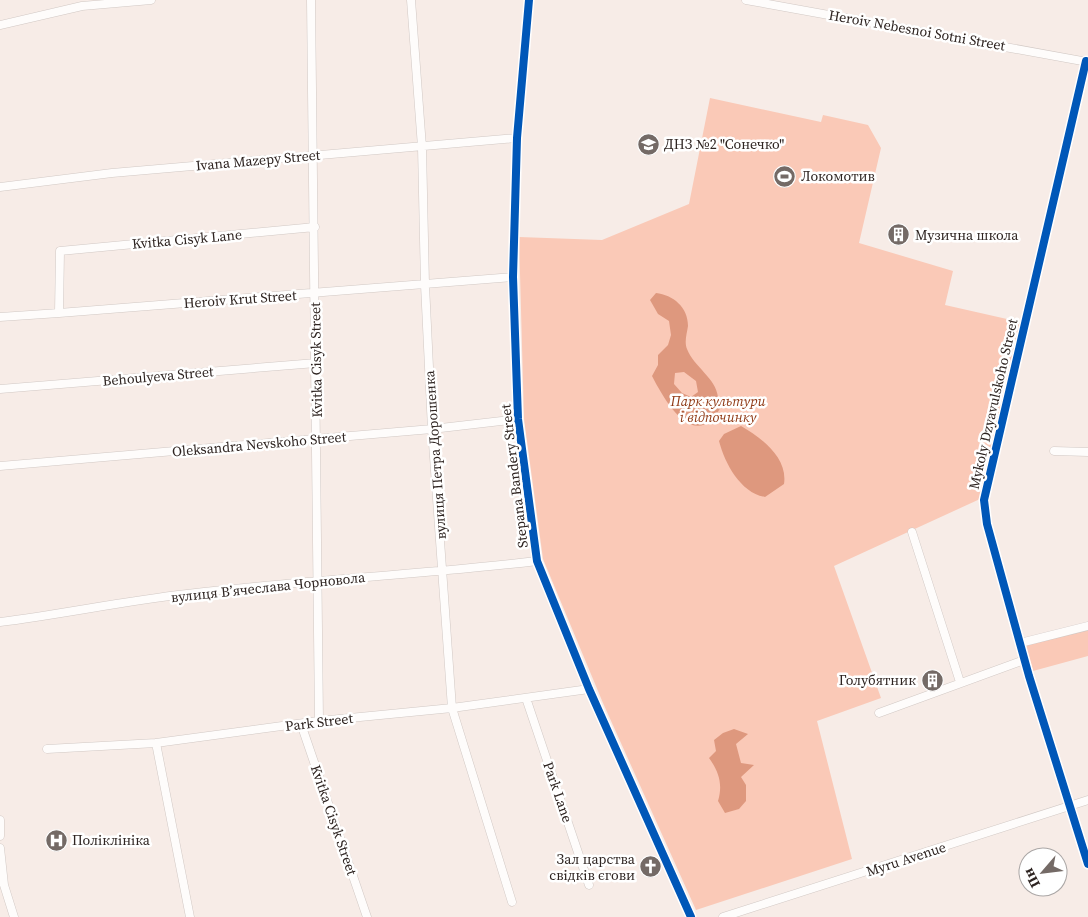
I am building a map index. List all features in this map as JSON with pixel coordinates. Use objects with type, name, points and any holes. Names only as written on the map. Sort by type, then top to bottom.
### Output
[{"type":"street","points":[[0,25],[82,6],[151,0]]},
{"type":"street","name":"Kvitka Cisyk Street","points":[[311,0],[319,721]]},
{"type":"street","name":"вулиця Петра Дорошенка","points":[[411,0],[422,147],[425,285],[432,430],[452,708],[512,902]]},
{"type":"street","name":"Stepana Bandery Street","points":[[529,0],[517,138],[513,277],[518,419],[537,561],[590,689],[691,917]]},
{"type":"street","name":"Heroiv Nebesnoi Sotni Street","points":[[746,0],[1087,62]]},
{"type":"street","name":"Mykoly Dzyavulskoho Street","points":[[1087,62],[984,500],[987,524],[1024,660],[1088,864]]},
{"type":"street","name":"Ivana Mazepy Street","points":[[0,187],[112,173],[517,138]]},
{"type":"street","name":"Kvitka Cisyk Lane","points":[[59,313],[60,250],[314,227]]},
{"type":"street","name":"Heroiv Krut Street","points":[[0,318],[513,277]]},
{"type":"street","name":"Behoulyeva Street","points":[[0,389],[316,363]]},
{"type":"street","name":"Oleksandra Nevskoho Street","points":[[0,466],[432,430],[518,419]]},
{"type":"street","points":[[1054,451],[1088,452]]},
{"type":"street","points":[[912,532],[960,682]]},
{"type":"street","name":"вулиця Вʼячеслава Чорновола","points":[[0,622],[186,594],[318,581],[443,572],[537,561]]},
{"type":"street","points":[[1020,643],[1088,626]]},
{"type":"street","points":[[879,712],[1024,660]]},
{"type":"street","name":"Park Street","points":[[47,748],[156,742],[319,721],[452,708],[590,689]]},
{"type":"street","name":"Park Lane","points":[[526,698],[589,885]]},
{"type":"street","name":"Kvitka Cisyk Street","points":[[301,724],[367,917]]},
{"type":"street","points":[[156,742],[190,917]]},
{"type":"street","name":"Myru Avenue","points":[[723,917],[1088,800]]},
{"type":"street","points":[[0,820],[0,836]]},
{"type":"street","points":[[0,848],[2,886],[14,917]]},
{"type":"green space","name":"Парк культури і відпочинку","points":[[710,98],[821,122],[823,115],[868,125],[881,148],[859,243],[953,271],[945,305],[1020,322],[980,499],[834,566],[881,698],[817,721],[852,859],[696,910],[603,703],[543,559],[524,419],[519,237],[602,240],[689,204]]},
{"type":"green space","points":[[1088,628],[1088,656],[1033,671],[1026,646],[1029,642]]},
{"type":"shaded area","points":[[656,293],[662,294],[674,299],[682,308],[688,326],[687,349],[713,384],[718,397],[724,401],[714,417],[704,425],[694,425],[684,421],[666,401],[652,376],[658,365],[658,355],[668,345],[671,335],[669,321],[658,314],[650,300]],"holes":[[[684,372],[696,381],[698,392],[691,397],[682,393],[674,384],[675,373]]]},
{"type":"shaded area","points":[[741,426],[765,443],[778,457],[782,466],[784,484],[765,497],[756,494],[741,484],[725,459],[719,441],[724,434]]},
{"type":"shaded area","points":[[734,729],[748,734],[736,744],[741,763],[754,765],[741,777],[746,785],[746,801],[739,809],[725,813],[718,801],[719,778],[709,758],[716,751],[714,740],[723,733]]},
{"type":"cycle path","points":[[529,0],[517,138],[513,277],[518,419],[537,561],[589,689],[691,917]]},
{"type":"cycle path","points":[[1086,61],[984,500],[987,524],[1029,676],[1088,864]]},
{"type":"place","name":"ДНЗ №2 \"Сонечко\"","points":[[648,144]]},
{"type":"place","name":"Локомотив","points":[[785,176]]},
{"type":"place","name":"Музична школа","points":[[899,235]]},
{"type":"place","name":"Голубятник","points":[[932,680]]},
{"type":"place","name":"Поліклініка","points":[[56,840]]},
{"type":"place","name":"Зал царства свідків єгови","points":[[651,867]]}]
